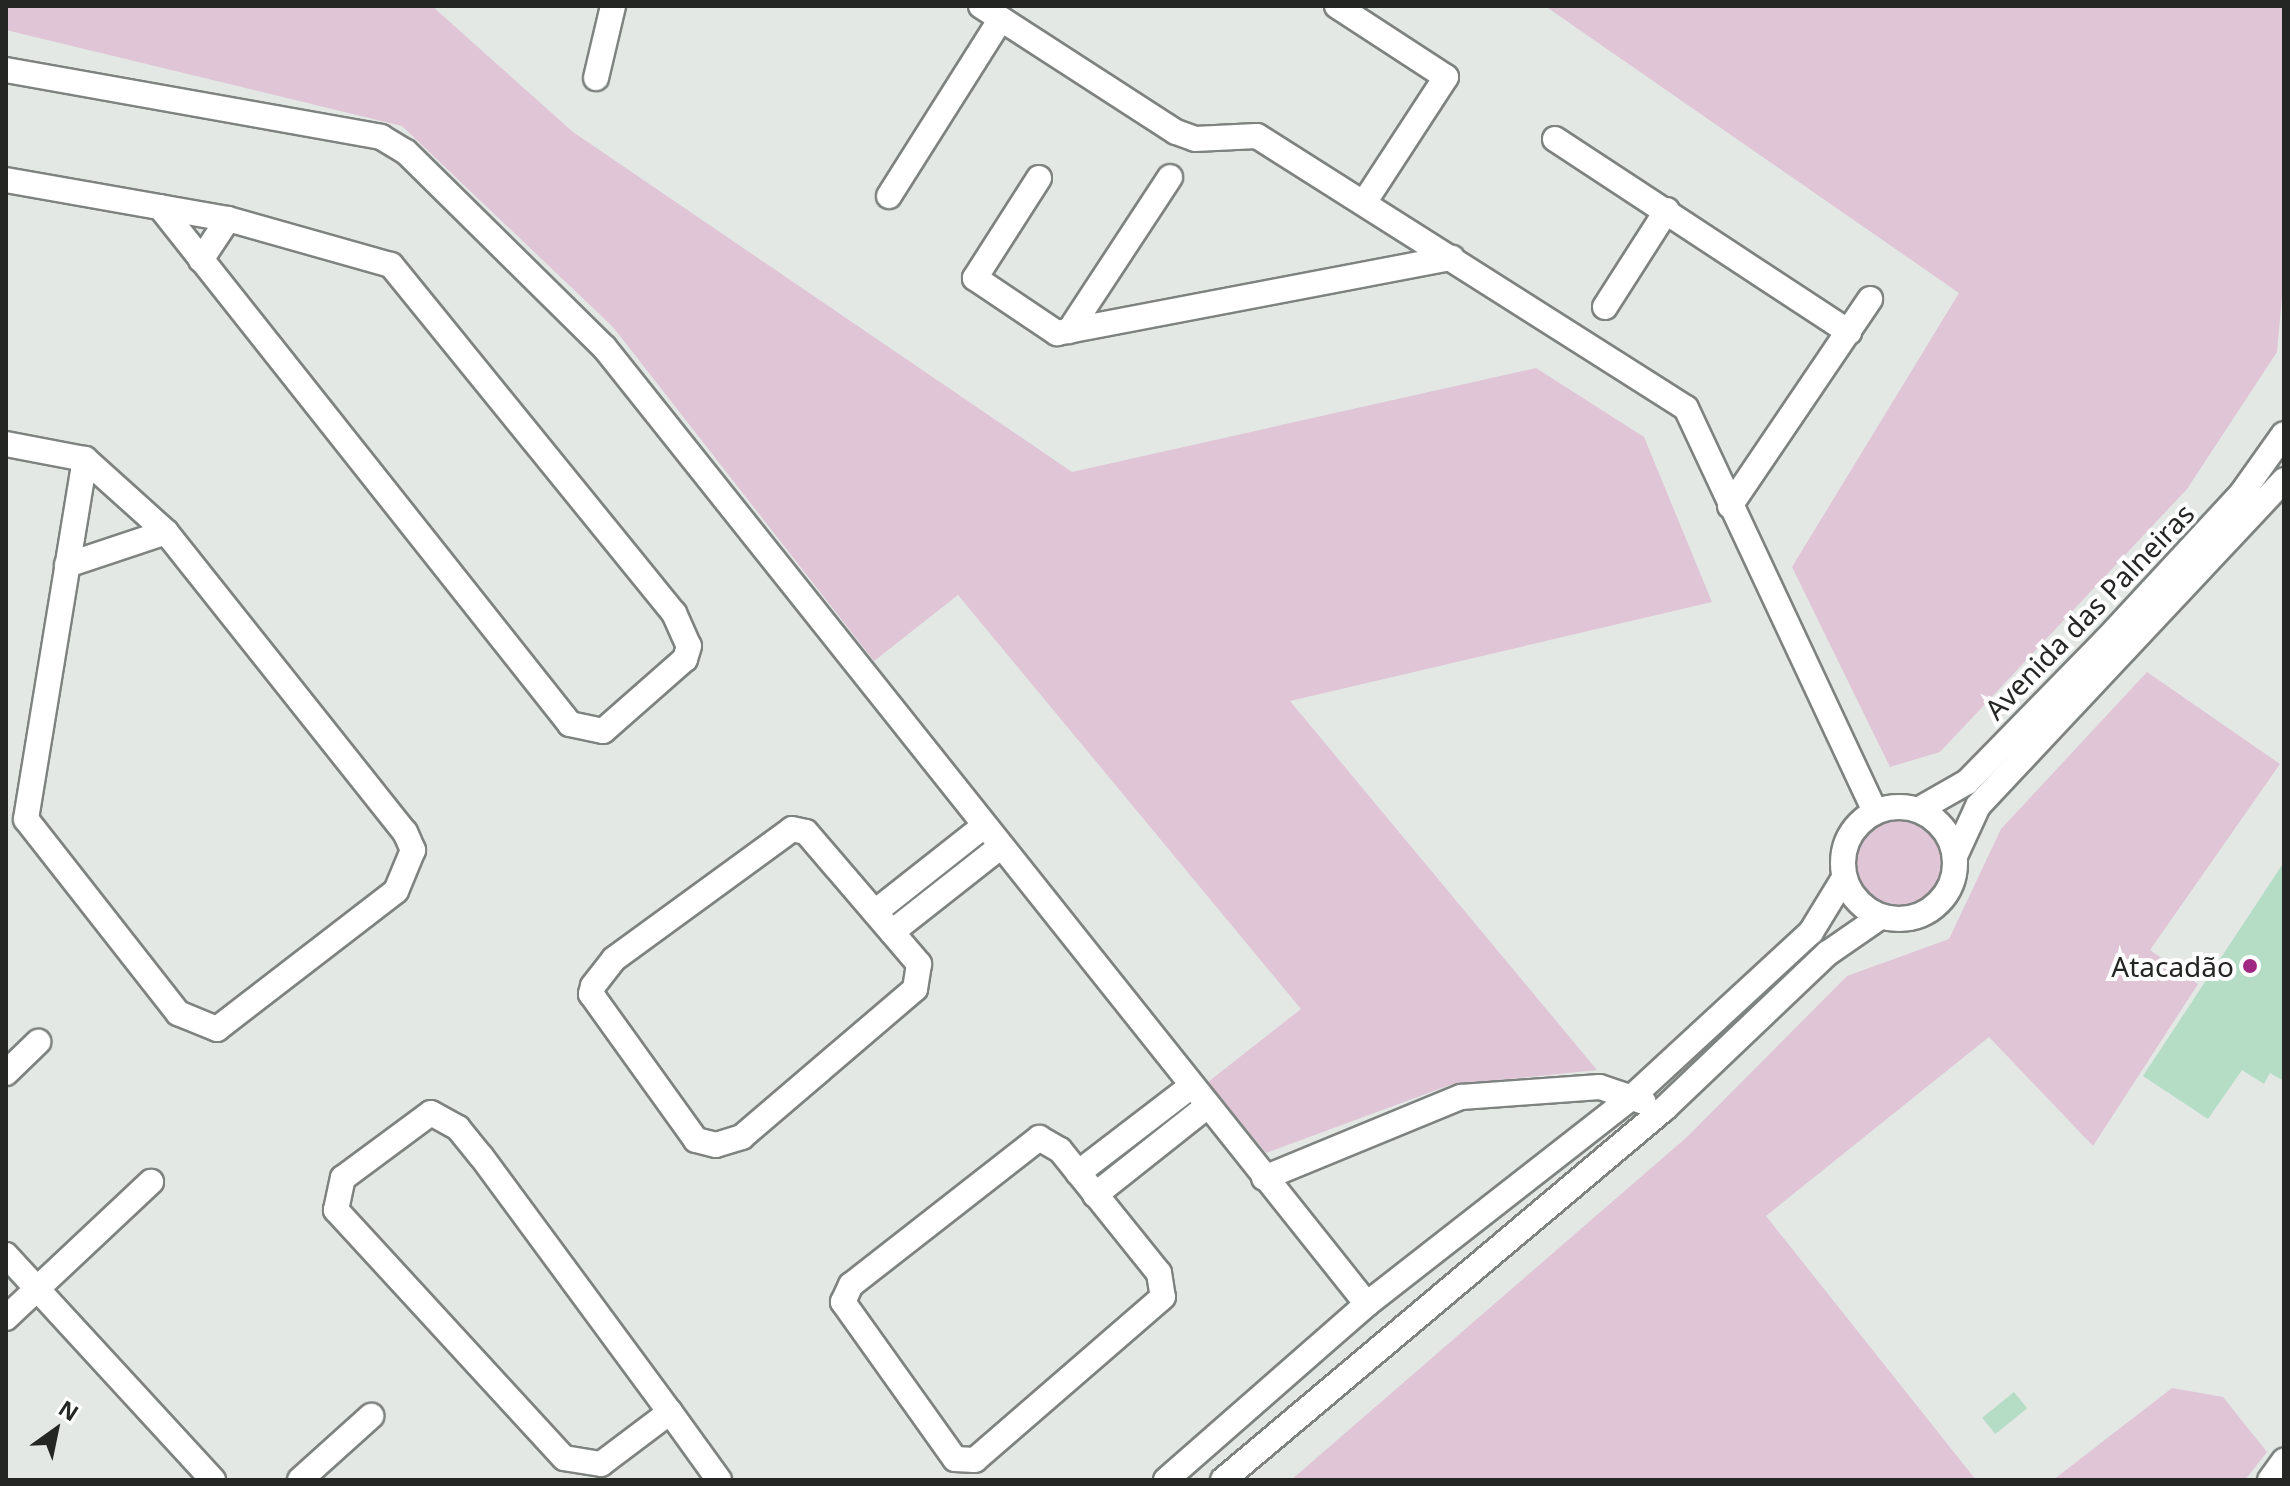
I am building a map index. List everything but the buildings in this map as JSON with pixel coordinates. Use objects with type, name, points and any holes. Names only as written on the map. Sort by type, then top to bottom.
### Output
[{"type":"street","points":[[596,78],[613,6]]},
{"type":"street","points":[[1337,6],[1446,77],[1364,203]]},
{"type":"street","points":[[889,196],[991,12],[1176,132],[1195,139],[1257,136],[1686,408],[1875,811]]},
{"type":"street","points":[[6,70],[381,137],[406,152],[604,347],[1190,1087],[1367,1304]]},
{"type":"street","points":[[1555,139],[1849,332]]},
{"type":"street","points":[[1069,331],[1170,177]]},
{"type":"street","points":[[1039,178],[975,278],[1057,333],[1452,258]]},
{"type":"street","points":[[6,180],[160,207],[228,219],[368,253],[413,284],[674,613],[689,646],[685,659],[603,731],[570,724],[160,207]]},
{"type":"street","points":[[1605,307],[1667,210]]},
{"type":"street","points":[[201,260],[228,219]]},
{"type":"street","points":[[1730,506],[1870,299]]},
{"type":"street","name":"Avenida das Palneiras","points":[[1918,810],[1967,782],[2095,651],[2242,493],[2284,434]]},
{"type":"street","points":[[6,444],[85,459],[166,532],[405,832],[413,850],[396,891],[217,1029],[178,1013],[26,819],[85,459]]},
{"type":"street","name":"Avenida das Palneiras","points":[[1955,856],[1978,806],[2256,514],[2284,480]]},
{"type":"street","points":[[2256,514],[2284,509]]},
{"type":"street","points":[[67,565],[166,532]]},
{"type":"street","points":[[1166,1480],[1367,1304],[1631,1098],[1811,932],[1844,878],[1845,846],[1875,811],[1918,810],[1943,828],[1955,856],[1950,888],[1928,912],[1880,917],[1828,953],[1665,1108],[1223,1480]]},
{"type":"street","points":[[875,912],[984,826]]},
{"type":"street","points":[[792,829],[806,832],[875,912],[919,964],[907,1000],[742,1137],[716,1145],[696,1140],[591,994],[614,959],[792,829]]},
{"type":"street","points":[[892,932],[1000,847]]},
{"type":"street","points":[[1844,878],[1880,917]]},
{"type":"street","points":[[6,1073],[38,1042]]},
{"type":"street","points":[[1078,1173],[1190,1087]]},
{"type":"street","points":[[1264,1178],[1461,1097],[1600,1087],[1665,1108]]},
{"type":"street","points":[[1095,1195],[1206,1107]]},
{"type":"street","points":[[670,1412],[601,1464],[564,1458],[345,1226],[336,1210],[343,1178],[431,1113],[444,1117],[670,1412],[719,1480]]},
{"type":"street","points":[[1050,1141],[1078,1173],[1159,1273],[1163,1297],[975,1460],[955,1459],[844,1310],[846,1292],[1027,1142],[1050,1141]]},
{"type":"street","points":[[6,1318],[151,1182]]},
{"type":"street","points":[[6,1255],[213,1480]]},
{"type":"street","points":[[300,1480],[371,1416]]},
{"type":"street","points":[[2270,1480],[2284,1461]]},
{"type":"shaded area","points":[[6,6],[432,6],[573,132],[1072,472],[1536,368],[1644,437],[1712,602],[1290,701],[1597,1070],[1450,1085],[1266,1153],[1208,1082],[1301,1009],[958,595],[874,661],[613,327],[402,126],[6,30]]},
{"type":"shaded area","points":[[1545,6],[2284,6],[2284,274],[2277,352],[2187,489],[1940,752],[1890,767],[1792,567],[1959,293]]},
{"type":"shaded area","points":[[2147,672],[2280,764],[2150,950],[2198,984],[2093,1146],[1989,1037],[1766,1216],[1976,1480],[1291,1480],[1687,1137],[1847,976],[1949,939],[2001,829]]},
{"type":"shaded area","points":[[1899,816],[1917,819],[1932,830],[1943,845],[1946,863],[1943,881],[1932,896],[1917,907],[1899,910],[1881,907],[1866,896],[1855,881],[1852,863],[1855,845],[1866,830],[1881,819]]},
{"type":"shaded area","points":[[2172,1388],[2223,1397],[2267,1452],[2245,1480],[2053,1480]]},
{"type":"place","name":"Atacadão","points":[[2250,966]]}]
